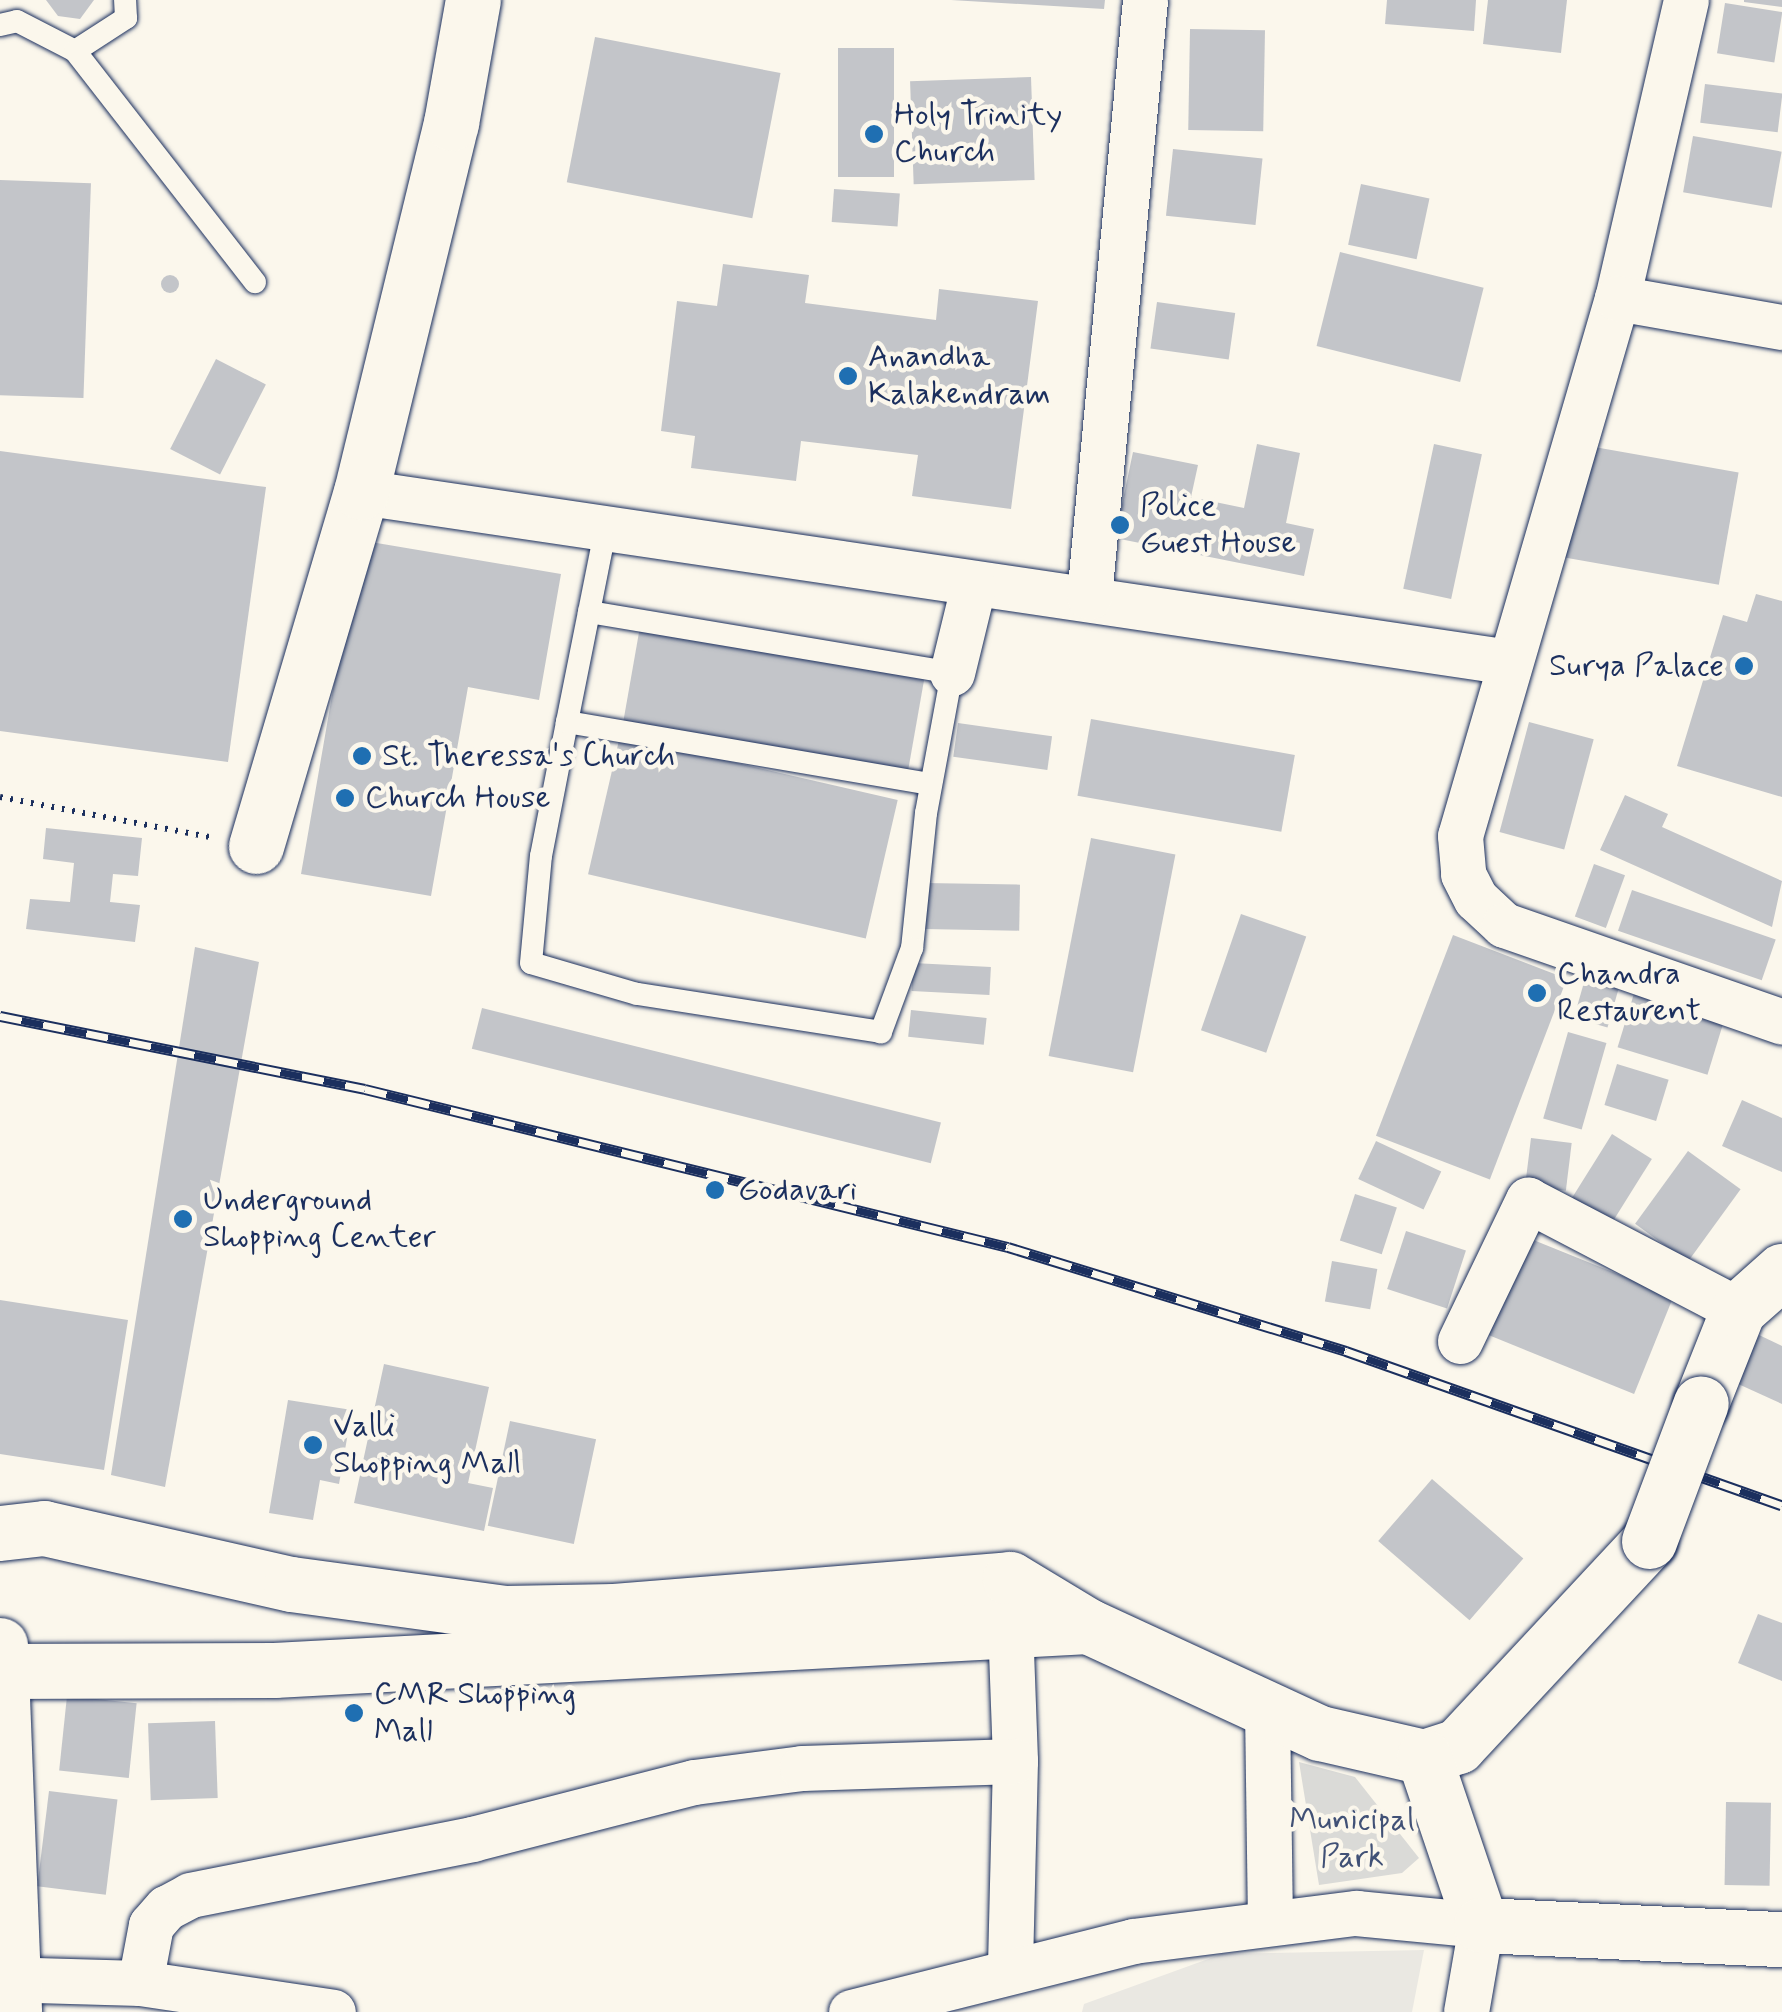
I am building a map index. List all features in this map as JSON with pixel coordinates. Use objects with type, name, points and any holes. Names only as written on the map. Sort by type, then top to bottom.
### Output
[{"type":"street","points":[[256,846],[361,492],[451,124],[473,0]]},
{"type":"street","points":[[1089,597],[1145,0]]},
{"type":"street","points":[[1686,0],[1617,298],[1460,836],[1463,874],[1476,898],[1504,925],[1782,1022]]},
{"type":"street","points":[[1617,298],[1782,327]]},
{"type":"street","points":[[361,492],[973,587],[1089,597],[1509,662]]},
{"type":"street","points":[[952,673],[973,587]]},
{"type":"street","points":[[1460,1341],[1528,1200],[1738,1310]]},
{"type":"street","points":[[0,1533],[44,1528],[291,1584],[505,1613],[614,1612],[1010,1579],[1088,1626],[1320,1734],[1424,1757],[1458,1746],[1649,1542],[1738,1310],[1782,1271]]},
{"type":"street","points":[[1010,1579],[1007,1634],[1015,1761],[1010,1968]]},
{"type":"street","points":[[333,2012],[140,1983],[8,1990],[2,1663],[274,1670],[1007,1634],[1088,1626]]},
{"type":"street","points":[[1267,1708],[1270,1920]]},
{"type":"street","points":[[1424,1757],[1481,1925],[1466,2012]]},
{"type":"street","points":[[140,1983],[151,1926],[166,1908],[190,1895],[472,1840],[694,1782],[802,1768],[1015,1761]]},
{"type":"street","points":[[851,2012],[1010,1968],[1270,1920],[1356,1913],[1481,1925],[1782,1939]]},
{"type":"lane","points":[[76,51],[126,18],[124,0]]},
{"type":"lane","points":[[10,15],[76,51],[255,282]]},
{"type":"lane","points":[[589,612],[952,673],[931,784],[912,948],[880,1032],[676,1001],[531,964],[541,856],[567,722],[589,612],[606,528]]},
{"type":"lane","points":[[567,722],[931,784]]},
{"type":"path","points":[[0,796],[256,846]]},
{"type":"shaded area","points":[[1424,1950],[1412,2012],[1082,2012],[1084,2004],[1222,1954]]},
{"type":"green space","name":"Municipal Park","points":[[1299,1762],[1355,1777],[1419,1858],[1402,1873],[1319,1885]]},
{"type":"building","points":[[46,0],[94,0],[80,19],[58,16]]},
{"type":"building","points":[[951,0],[1105,0],[1104,9]]},
{"type":"building","points":[[1387,0],[1476,0],[1474,31],[1385,24]]},
{"type":"building","points":[[1488,0],[1567,0],[1561,53],[1483,44]]},
{"type":"building","points":[[1782,0],[1782,7],[1744,2]]},
{"type":"building","points":[[1725,3],[1782,12],[1774,62],[1717,53]]},
{"type":"building","points":[[1190,29],[1265,30],[1263,131],[1188,130]]},
{"type":"building","points":[[595,37],[781,73],[752,218],[567,182]]},
{"type":"building","points":[[838,48],[894,48],[894,177],[838,177]]},
{"type":"building","points":[[1031,77],[1035,180],[914,184],[910,81]]},
{"type":"building","points":[[1705,84],[1782,93],[1778,132],[1700,123]]},
{"type":"building","points":[[1693,136],[1782,152],[1772,208],[1683,192]]},
{"type":"building","points":[[1173,149],[1263,158],[1256,225],[1166,216]]},
{"type":"building","points":[[0,180],[91,183],[83,398],[0,395]]},
{"type":"building","points":[[1361,184],[1429,199],[1417,259],[1348,245]]},
{"type":"building","points":[[834,189],[900,194],[898,227],[832,222]]},
{"type":"building","points":[[1340,252],[1484,288],[1460,382],[1317,346]]},
{"type":"building","name":"Anandha Kalakendram","points":[[723,264],[809,275],[805,303],[936,320],[939,289],[1038,301],[1011,509],[912,496],[918,455],[801,441],[796,481],[691,468],[695,436],[661,431],[677,301],[717,306]]},
{"type":"building","points":[[170,275],[179,284],[170,293],[161,284]]},
{"type":"building","points":[[1157,302],[1235,313],[1229,360],[1150,349]]},
{"type":"building","points":[[216,359],[266,384],[220,474],[170,449]]},
{"type":"building","points":[[1257,444],[1300,453],[1286,523],[1314,529],[1304,576],[1115,538],[1133,452],[1198,465],[1191,497],[1244,508]]},
{"type":"building","points":[[1434,444],[1482,454],[1451,599],[1403,589]]},
{"type":"building","points":[[1583,445],[1739,472],[1719,585],[1563,557]]},
{"type":"building","points":[[0,451],[266,487],[228,762],[0,731]]},
{"type":"building","points":[[359,540],[561,574],[539,700],[468,687],[431,896],[301,874]]},
{"type":"building","name":"Surya Palace","points":[[1756,594],[1782,601],[1782,797],[1677,766],[1723,615],[1747,622]]},
{"type":"building","points":[[641,621],[926,671],[907,775],[623,724]]},
{"type":"building","points":[[1091,719],[1295,755],[1281,832],[1077,796]]},
{"type":"building","points":[[1529,722],[1594,739],[1564,849],[1499,832]]},
{"type":"building","points":[[958,723],[1052,736],[1047,770],[953,757]]},
{"type":"building","points":[[620,736],[898,800],[866,938],[588,874]]},
{"type":"building","points":[[1625,795],[1668,814],[1662,827],[1782,881],[1772,927],[1600,850]]},
{"type":"building","points":[[46,828],[142,838],[138,876],[113,874],[110,902],[140,905],[135,942],[26,929],[30,899],[70,902],[74,863],[43,859]]},
{"type":"building","points":[[1091,838],[1175,854],[1133,1072],[1049,1056]]},
{"type":"building","points":[[1594,864],[1625,875],[1606,928],[1575,917]]},
{"type":"building","points":[[925,883],[1020,885],[1019,931],[924,929]]},
{"type":"building","points":[[1632,890],[1776,939],[1762,980],[1618,931]]},
{"type":"building","points":[[1241,914],[1306,936],[1266,1053],[1201,1030]]},
{"type":"building","points":[[1453,935],[1567,979],[1490,1179],[1376,1136]]},
{"type":"building","name":"Underground Shopping Center","points":[[195,947],[259,962],[165,1487],[111,1475]]},
{"type":"building","points":[[913,963],[991,967],[989,995],[912,991]]},
{"type":"building","points":[[1589,965],[1623,975],[1607,1028],[1574,1018]]},
{"type":"building","points":[[1636,987],[1726,1014],[1707,1075],[1618,1047]]},
{"type":"building","points":[[482,1008],[941,1122],[931,1163],[472,1049]]},
{"type":"building","points":[[911,1010],[987,1018],[984,1045],[908,1037]]},
{"type":"building","points":[[1568,1032],[1606,1043],[1582,1130],[1543,1119]]},
{"type":"building","points":[[1617,1064],[1669,1080],[1656,1121],[1604,1105]]},
{"type":"building","points":[[1742,1100],[1782,1118],[1782,1172],[1722,1146]]},
{"type":"building","points":[[1612,1134],[1652,1159],[1609,1227],[1570,1202]]},
{"type":"building","points":[[1531,1138],[1572,1143],[1566,1191],[1525,1186]]},
{"type":"building","points":[[1376,1141],[1441,1171],[1424,1209],[1358,1179]]},
{"type":"building","points":[[1688,1151],[1741,1189],[1688,1262],[1635,1224]]},
{"type":"building","points":[[1355,1194],[1397,1208],[1382,1254],[1340,1241]]},
{"type":"building","points":[[1406,1231],[1466,1250],[1447,1308],[1387,1289]]},
{"type":"building","points":[[1526,1237],[1673,1297],[1634,1394],[1487,1334]]},
{"type":"building","points":[[1332,1261],[1377,1269],[1370,1309],[1325,1301]]},
{"type":"building","points":[[0,1300],[128,1320],[104,1470],[0,1454]]},
{"type":"building","points":[[1759,1335],[1782,1346],[1782,1404],[1736,1383]]},
{"type":"building","points":[[384,1364],[489,1387],[468,1483],[493,1488],[484,1531],[354,1503]]},
{"type":"building","name":"Valli Shopping Mall","points":[[288,1400],[352,1410],[339,1484],[320,1480],[313,1520],[269,1513]]},
{"type":"building","points":[[510,1421],[596,1439],[574,1544],[488,1526]]},
{"type":"building","points":[[1432,1479],[1523,1558],[1470,1620],[1378,1541]]},
{"type":"building","points":[[1758,1614],[1782,1623],[1782,1681],[1738,1663]]},
{"type":"building","points":[[67,1696],[137,1703],[129,1778],[59,1771]]},
{"type":"building","points":[[215,1721],[218,1798],[151,1800],[148,1723]]},
{"type":"building","points":[[49,1791],[117,1799],[106,1895],[37,1886]]},
{"type":"building","points":[[1726,1802],[1771,1803],[1770,1886],[1725,1885]]},
{"type":"railway","points":[[0,1016],[365,1089],[1008,1247],[1346,1351],[1782,1505]]},
{"type":"place","name":"Holy Trinity Church","points":[[874,134]]},
{"type":"place","name":"Anandha Kalakendram","points":[[848,376]]},
{"type":"place","name":"Police Guest House","points":[[1120,525]]},
{"type":"place","name":"Surya Palace","points":[[1744,666]]},
{"type":"place","name":"St. Theressa's Church","points":[[362,756]]},
{"type":"place","name":"Church House","points":[[345,798]]},
{"type":"place","name":"Chandra Restaurent","points":[[1537,993]]},
{"type":"place","name":"Godavari","points":[[715,1190]]},
{"type":"place","name":"Underground Shopping Center","points":[[183,1219]]},
{"type":"place","name":"Valli Shopping Mall","points":[[313,1445]]},
{"type":"place","name":"CMR Shopping Mall","points":[[354,1713]]}]
